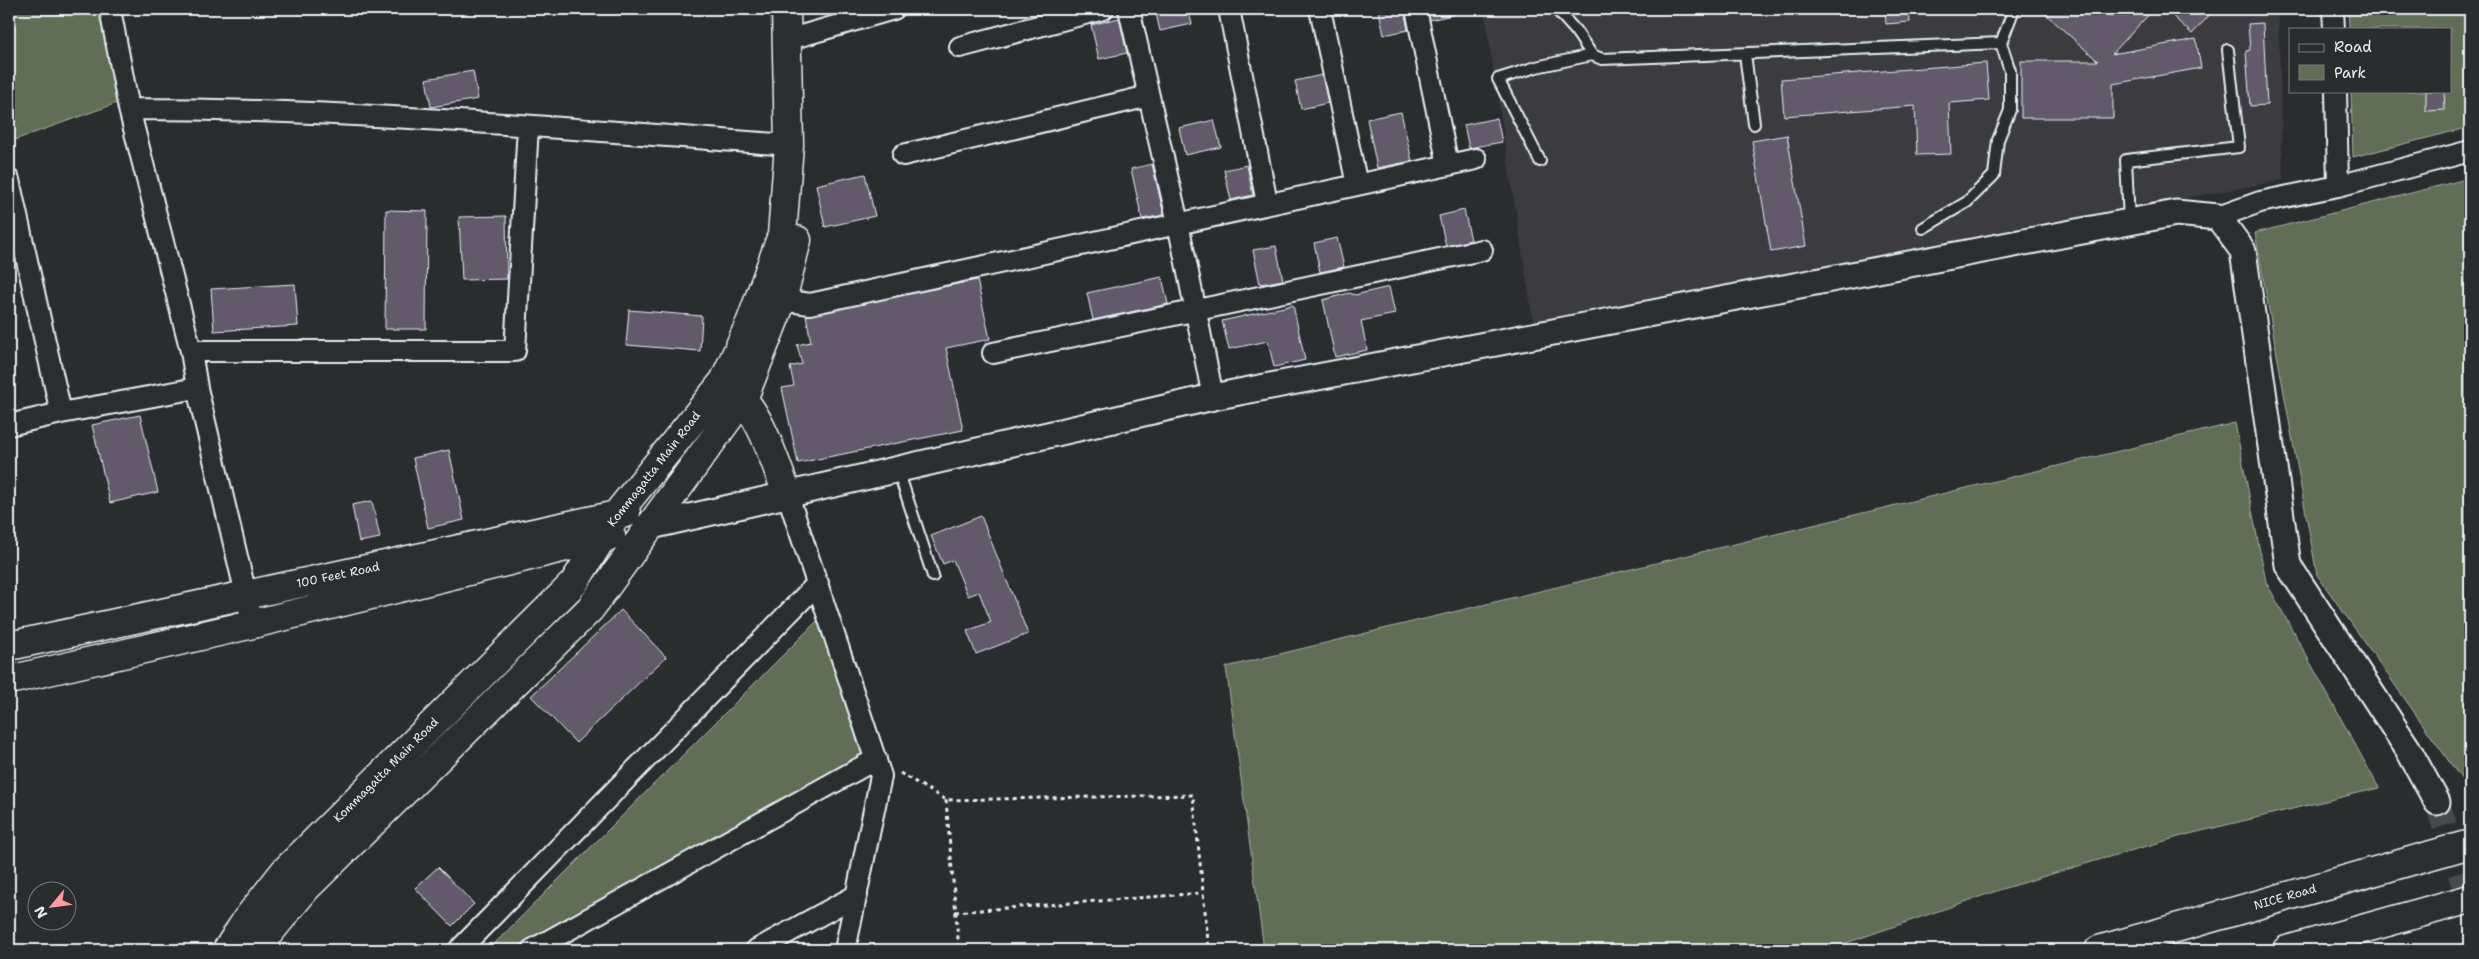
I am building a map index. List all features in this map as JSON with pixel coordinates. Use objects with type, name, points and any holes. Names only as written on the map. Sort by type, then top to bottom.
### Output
[{"type":"main road","name":"Kommagatta Main Road","points":[[259,939],[284,872],[574,583],[616,515],[734,389],[751,321],[782,235],[789,145],[786,9]]},
{"type":"main road","name":"Kommagatta Main Road","points":[[227,950],[259,939],[306,888],[590,609],[667,504],[734,389],[782,300],[797,237],[805,147],[801,9]]},
{"type":"main road","points":[[734,389],[768,445],[788,496]]},
{"type":"main road","name":"100 Feet Road","points":[[9,646],[667,504]]},
{"type":"main road","name":"100 Feet Road","points":[[9,680],[253,624],[651,526]]},
{"type":"main road","name":"NICE Road","points":[[2100,950],[2470,844]]},
{"type":"main road","points":[[2287,950],[2470,898]]},
{"type":"street","points":[[110,9],[129,109],[191,351],[197,388],[253,624]]},
{"type":"street","points":[[801,36],[894,9]]},
{"type":"street","points":[[960,47],[1103,9]]},
{"type":"street","points":[[1129,9],[1178,223],[1213,397]]},
{"type":"street","points":[[1229,9],[1267,203]]},
{"type":"street","points":[[1320,9],[1357,185]]},
{"type":"street","points":[[1416,9],[1448,165]]},
{"type":"street","points":[[2333,9],[2334,28]]},
{"type":"street","points":[[2336,92],[2338,186]]},
{"type":"street","points":[[903,155],[1149,96]]},
{"type":"street","points":[[129,109],[204,109],[528,126],[789,145]]},
{"type":"street","points":[[191,351],[515,351],[528,126]]},
{"type":"street","points":[[651,526],[1213,397],[2176,213],[2218,217],[2260,202],[2338,186],[2470,151]]},
{"type":"street","points":[[782,300],[810,304],[1476,159]]},
{"type":"street","points":[[9,180],[61,413]]},
{"type":"street","points":[[2218,217],[2243,251],[2288,565],[2408,749],[2437,802]]},
{"type":"street","points":[[993,353],[1196,312],[1482,250]]},
{"type":"street","points":[[9,425],[61,413],[197,388]]},
{"type":"street","points":[[788,496],[882,776],[846,950]]},
{"type":"street","points":[[459,950],[818,583]]},
{"type":"street","points":[[532,950],[876,759]]},
{"type":"street","points":[[756,950],[857,895]]},
{"type":"lane","points":[[1556,9],[1575,30],[1592,55],[1602,60],[2002,43]]},
{"type":"lane","points":[[1923,228],[1967,202],[1994,174],[1998,140],[2010,110],[2010,71],[2002,43],[2014,9]]},
{"type":"lane","points":[[2129,222],[2126,160],[2239,147],[2228,50]]},
{"type":"lane","points":[[1746,54],[1754,124]]},
{"type":"lane","points":[[1540,161],[1498,79],[1536,67],[1592,55]]},
{"type":"lane","points":[[898,469],[933,576]]},
{"type":"path","points":[[876,759],[946,800],[1193,794],[1209,950]]},
{"type":"path","points":[[946,800],[959,950]]},
{"type":"path","points":[[955,912],[1202,892]]},
{"type":"shaded area","points":[[1484,9],[2278,9],[2283,180],[1533,321]]},
{"type":"green space","points":[[9,9],[100,9],[117,103],[9,142]]},
{"type":"green space","points":[[2348,9],[2470,9],[2470,127],[2353,157],[2351,92],[2452,92],[2452,28],[2349,28]]},
{"type":"green space","points":[[2470,178],[2470,791],[2317,575],[2255,233]]},
{"type":"green space","points":[[2235,423],[2266,582],[2379,788],[2189,834],[2095,861],[2002,889],[1826,950],[1264,950],[1226,667]]},
{"type":"green space","points":[[822,616],[863,755],[511,950],[488,950]]},
{"type":"building","points":[[1155,9],[1188,9],[1192,24],[1160,31]]},
{"type":"building","points":[[1404,9],[1408,30],[1384,35],[1379,11]]},
{"type":"building","points":[[1428,9],[1452,9],[1452,15],[1430,20]]},
{"type":"building","points":[[1885,9],[1909,9],[1910,22],[1886,24]]},
{"type":"building","points":[[2040,9],[2101,9],[2108,15],[2114,9],[2154,9],[2112,54],[2196,39],[2201,68],[2113,84],[2113,118],[2021,118],[2021,61],[2098,61]]},
{"type":"building","points":[[2165,9],[2215,9],[2192,34]]},
{"type":"building","points":[[1119,18],[1127,53],[1099,59],[1091,25]]},
{"type":"building","points":[[2263,23],[2267,105],[2250,106],[2246,51],[2250,50],[2248,24]]},
{"type":"building","points":[[1986,63],[1989,100],[1949,103],[1951,154],[1917,155],[1915,106],[1784,116],[1781,79]]},
{"type":"building","points":[[473,71],[478,99],[431,107],[426,79]]},
{"type":"building","points":[[1322,75],[1328,103],[1301,109],[1295,81]]},
{"type":"building","points":[[2426,92],[2444,92],[2445,110],[2426,111]]},
{"type":"building","points":[[1401,112],[1412,161],[1377,168],[1367,119]]},
{"type":"building","points":[[1497,118],[1502,142],[1469,148],[1464,125]]},
{"type":"building","points":[[1214,120],[1221,147],[1185,155],[1179,128]]},
{"type":"building","points":[[1787,135],[1806,246],[1771,252],[1752,141]]},
{"type":"building","points":[[1152,164],[1164,215],[1142,219],[1131,169]]},
{"type":"building","points":[[1247,165],[1253,195],[1231,200],[1224,170]]},
{"type":"building","points":[[865,174],[875,216],[825,227],[816,185]]},
{"type":"building","points":[[386,210],[427,211],[426,329],[385,329]]},
{"type":"building","points":[[1464,210],[1471,240],[1446,246],[1439,216]]},
{"type":"building","points":[[506,216],[507,279],[462,280],[459,217]]},
{"type":"building","points":[[1337,238],[1344,267],[1320,272],[1314,243]]},
{"type":"building","points":[[1276,246],[1283,280],[1260,284],[1253,250]]},
{"type":"building","points":[[1162,277],[1168,304],[1093,320],[1087,293]]},
{"type":"building","points":[[977,280],[990,339],[946,348],[963,430],[798,463],[782,388],[794,386],[790,367],[802,364],[797,345],[811,342],[806,315]]},
{"type":"building","points":[[295,284],[298,326],[214,331],[211,289]]},
{"type":"building","points":[[1389,287],[1395,314],[1361,321],[1367,350],[1335,357],[1323,300],[1349,293],[1355,295]]},
{"type":"building","points":[[1293,305],[1305,360],[1274,367],[1268,341],[1229,349],[1222,321]]},
{"type":"building","points":[[629,310],[702,316],[700,351],[626,345]]},
{"type":"building","points":[[140,415],[158,492],[110,503],[92,425]]},
{"type":"building","points":[[449,450],[464,520],[428,528],[413,458]]},
{"type":"building","points":[[372,501],[380,538],[359,542],[352,505]]},
{"type":"building","points":[[981,516],[1028,634],[976,654],[967,631],[991,622],[979,592],[968,596],[953,560],[943,564],[931,536]]},
{"type":"building","points":[[621,610],[666,657],[576,743],[531,696]]},
{"type":"building","points":[[438,867],[474,904],[452,926],[415,888]]},
{"type":"tunnel","points":[[2437,802],[2470,903]]}]
